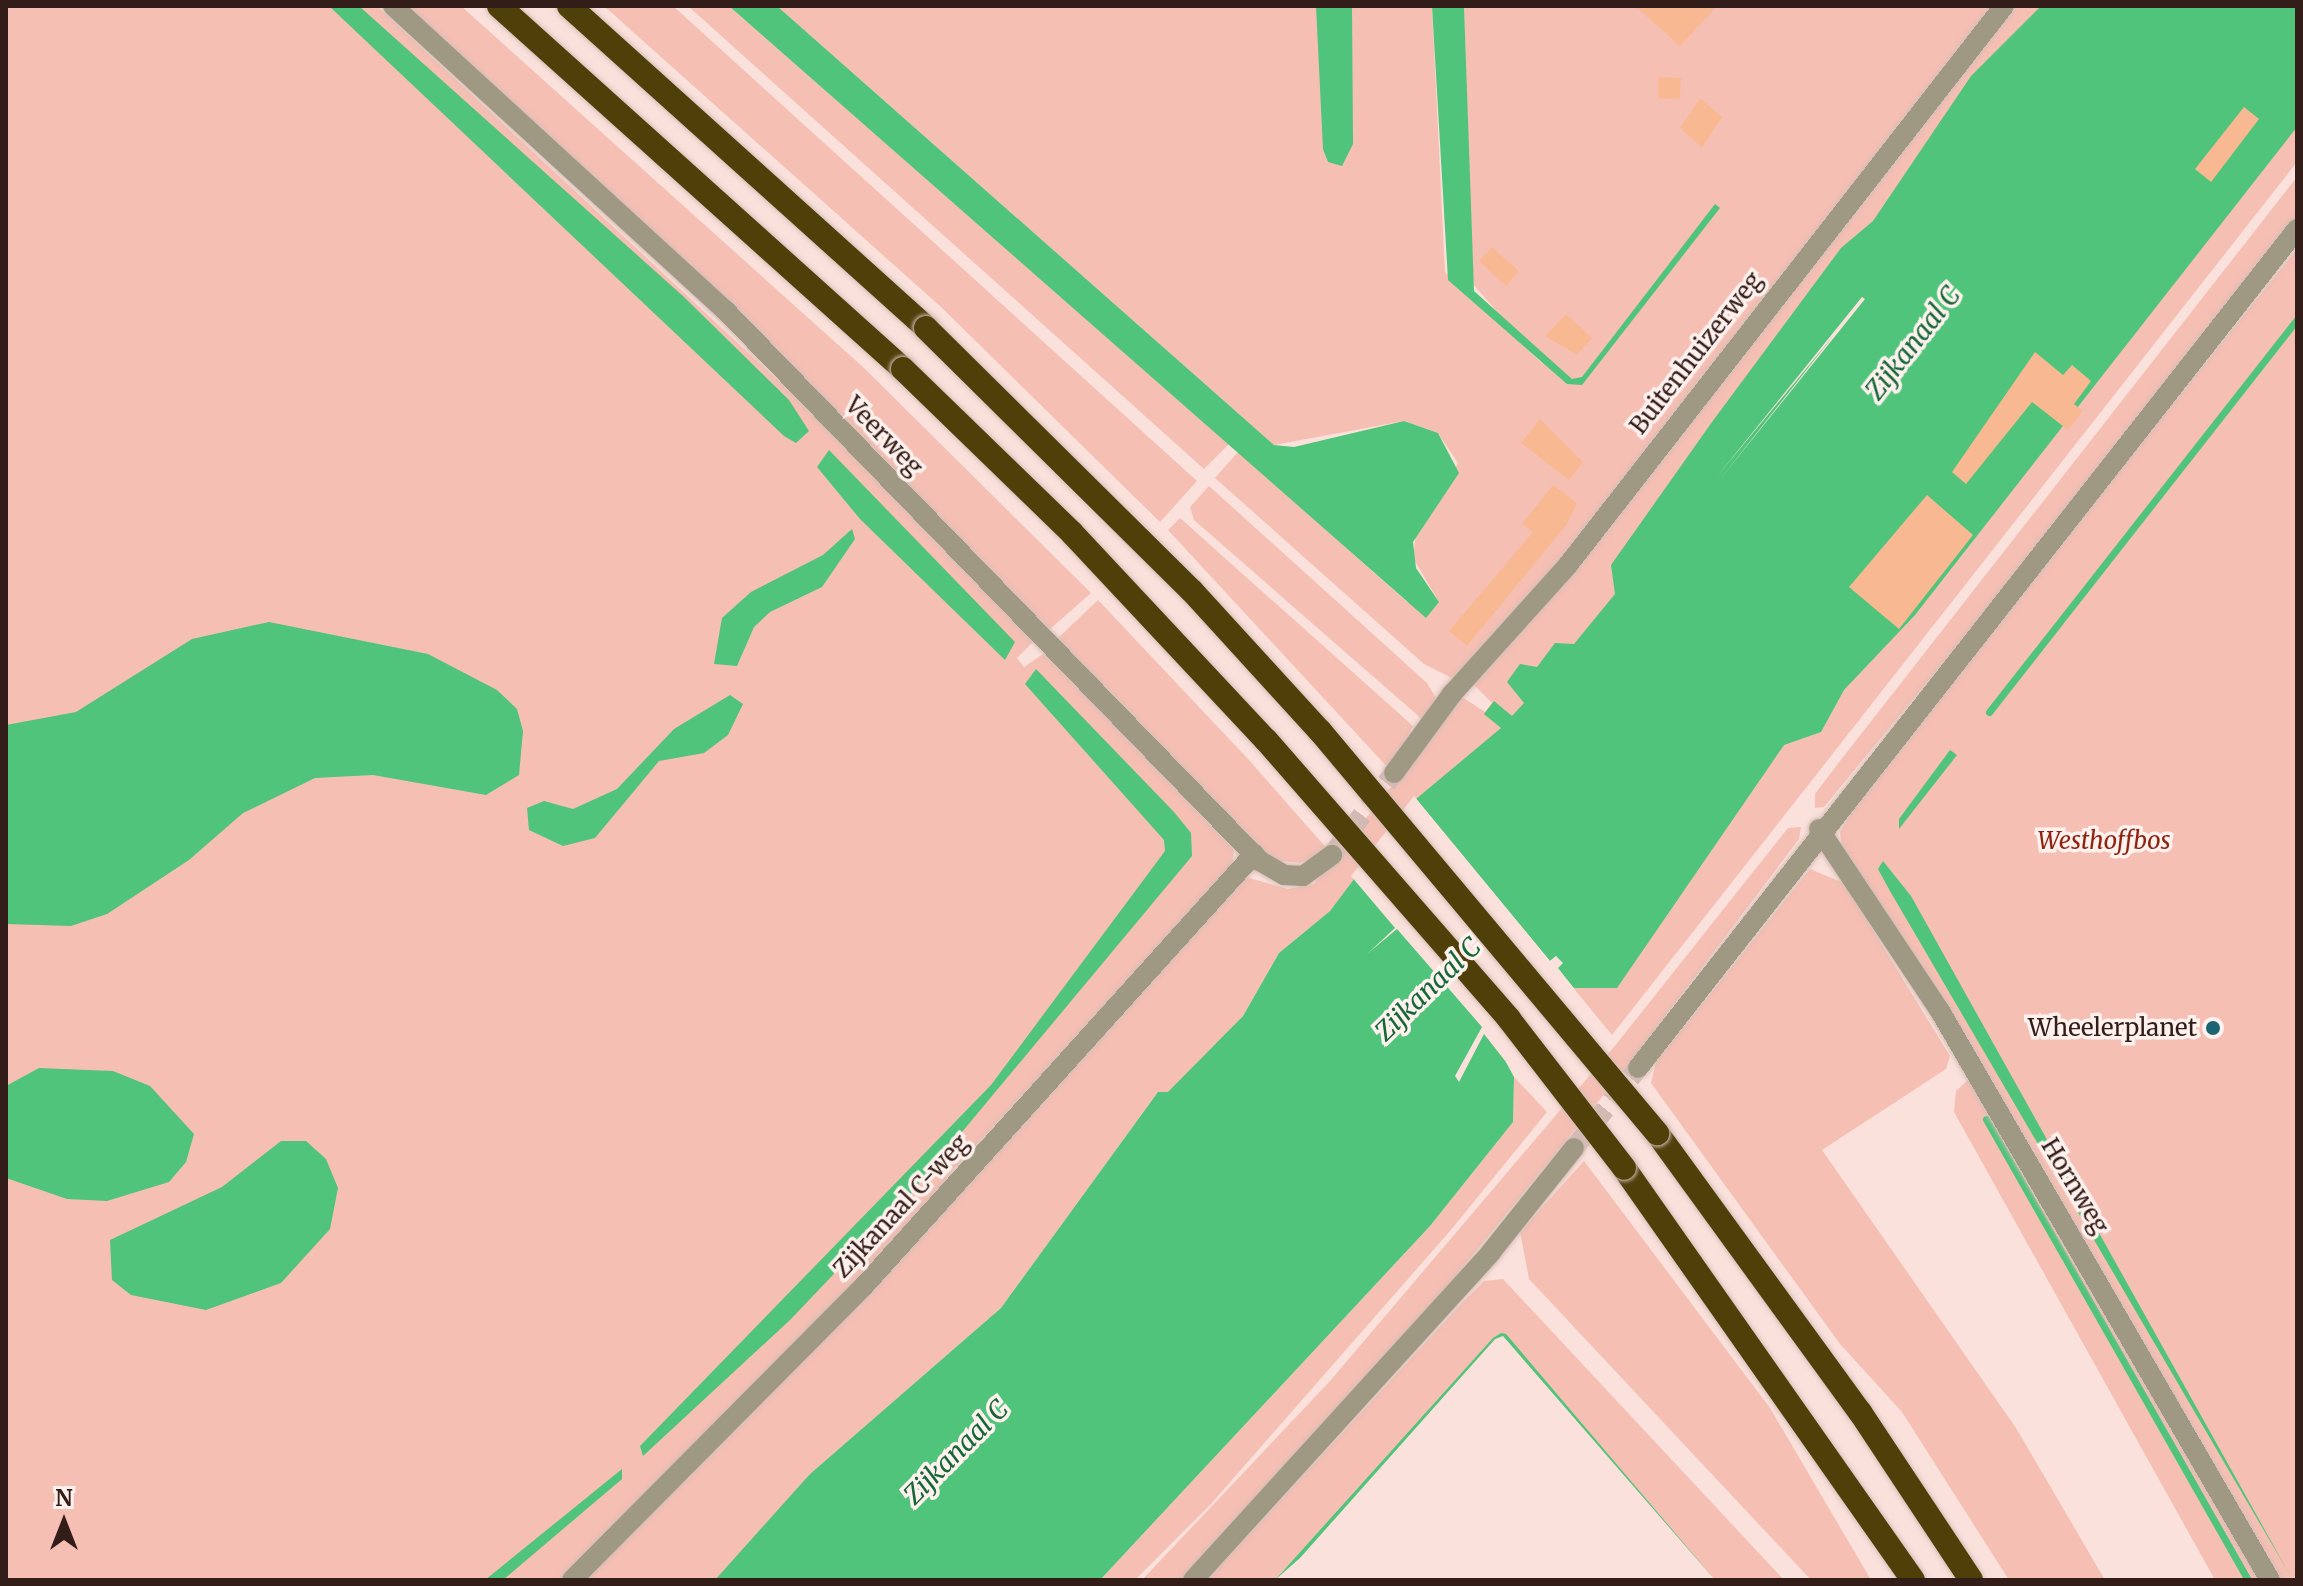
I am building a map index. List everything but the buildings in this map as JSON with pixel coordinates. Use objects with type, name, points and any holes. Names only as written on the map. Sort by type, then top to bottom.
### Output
[{"type":"highway","points":[[499,6],[903,369],[1072,533],[1266,740],[1499,1007],[1624,1168],[1913,1580]]},
{"type":"highway","points":[[569,6],[926,328],[1082,479],[1320,731],[1657,1133],[1860,1412],[1971,1580]]},
{"type":"street","name":"Veerweg","points":[[393,6],[726,311],[1254,854],[1274,872],[1294,876],[1313,873],[1332,855]]},
{"type":"street","name":"Buitenhuizerweg","points":[[1394,773],[1425,729],[1568,565],[2004,6]]},
{"type":"street","points":[[1638,1068],[1819,829],[2297,229]]},
{"type":"street","name":"Hornweg","points":[[1819,829],[1940,1011],[2270,1580]]},
{"type":"street","name":"Zijkanaal C-weg","points":[[572,1580],[893,1255],[1254,854]]},
{"type":"street","points":[[1193,1580],[1491,1252],[1574,1148]]},
{"type":"green space","points":[[6,6],[377,6],[849,447],[1035,640],[1017,658],[1024,667],[1046,652],[1234,850],[1232,868],[950,1173],[938,1197],[565,1580],[6,1580]]},
{"type":"green space","points":[[397,6],[461,6],[864,368],[1091,593],[1049,630]]},
{"type":"green space","points":[[604,6],[673,6],[1197,481],[1160,522],[941,307]]},
{"type":"green space","points":[[688,6],[729,6],[1229,444],[1204,469]]},
{"type":"green space","points":[[777,6],[1432,6],[1445,272],[1545,366],[1472,283],[1464,6],[1993,6],[1589,528],[1452,678],[1424,664],[1215,478],[1238,452],[1407,602],[1439,602],[1413,558],[1416,532],[1458,463],[1438,433],[1404,421],[1274,445]]},
{"type":"green space","points":[[2012,6],[2297,6],[2297,162],[1612,1035],[1557,968],[1556,956],[1550,961],[1416,799],[1330,911],[1279,953],[1243,1016],[1168,1093],[1158,1092],[1001,1308],[810,1474],[730,1569],[715,1580],[580,1580],[1246,877],[1288,889],[1314,884],[1462,697],[1485,712],[1492,703],[1473,684],[1578,563]]},
{"type":"green space","points":[[2297,177],[2297,217],[1985,612],[1824,807],[1815,808],[1815,794],[1840,761]]},
{"type":"green space","name":"Westhoffbos","points":[[2297,249],[2297,1580],[2278,1580],[2033,1151],[1842,850],[1840,832],[1870,781]]},
{"type":"green space","points":[[1209,486],[1427,683],[1436,698],[1423,720],[1194,520],[1190,507]]},
{"type":"green space","points":[[1180,518],[1413,726],[1390,770],[1168,530]]},
{"type":"green space","points":[[1098,600],[1249,760],[1329,851],[1300,863],[1272,860],[1057,639]]},
{"type":"green space","points":[[1801,827],[1799,839],[1632,1060],[1454,1278],[1180,1580],[1142,1580],[1330,1381],[1618,1042],[1788,828]]},
{"type":"green space","points":[[1810,869],[1844,883],[1950,1056],[1946,1069],[1822,1150],[2016,1428],[2105,1580],[2009,1580],[1902,1412],[1840,1344],[1651,1083],[1656,1062]]},
{"type":"green space","points":[[1514,1077],[1547,1112],[1450,1231],[1211,1504],[1135,1580],[1100,1580],[1430,1226],[1513,1122]]},
{"type":"green space","points":[[1969,1079],[2259,1580],[2215,1580],[1954,1112],[1956,1091]]},
{"type":"green space","points":[[1584,1161],[1770,1408],[1871,1580],[1811,1580],[1529,1279],[1520,1232]]},
{"type":"green space","points":[[1503,1279],[1784,1580],[1715,1580],[1501,1333],[1275,1580],[1207,1580],[1463,1302],[1484,1281]]},
{"type":"water","points":[[329,6],[359,6],[684,297],[789,400],[809,431],[796,443],[784,436]]},
{"type":"water","points":[[729,6],[777,6],[1274,445],[1294,447],[1404,421],[1438,433],[1459,473],[1413,542],[1416,568],[1439,602],[1426,618]]},
{"type":"water","points":[[1316,6],[1352,6],[1353,144],[1342,166],[1328,162],[1323,149]]},
{"type":"water","points":[[1432,6],[1464,6],[1474,291],[1572,379],[1582,377],[1715,204],[1720,208],[1582,385],[1567,384],[1448,280]]},
{"type":"water","name":"Zijkanaal C","points":[[2041,6],[2297,6],[2297,127],[1915,615],[1844,690],[1821,732],[1784,745],[1617,988],[1574,988],[1557,968],[1562,963],[1556,956],[1550,961],[1416,799],[1501,728],[1484,714],[1494,701],[1512,716],[1524,703],[1507,682],[1520,664],[1537,667],[1555,643],[1574,644],[1615,594],[1611,565],[1712,422],[1841,248],[1873,221],[1971,76]]},
{"type":"water","points":[[829,450],[1015,642],[1005,660],[860,519],[817,467]]},
{"type":"water","points":[[852,529],[855,539],[822,587],[770,612],[754,627],[737,666],[714,664],[722,618],[751,592],[823,555]]},
{"type":"water","points":[[269,622],[428,654],[497,690],[517,709],[523,731],[519,775],[486,795],[373,775],[315,778],[243,813],[189,860],[107,914],[71,926],[6,924],[6,725],[76,712],[192,639]]},
{"type":"water","points":[[1036,669],[1174,812],[1191,833],[1192,856],[912,1192],[790,1320],[643,1456],[640,1446],[991,1085],[1165,851],[1164,840],[1025,684]]},
{"type":"water","points":[[730,695],[743,704],[728,735],[704,753],[659,761],[595,838],[563,846],[529,830],[527,808],[544,801],[573,809],[617,789],[674,729]]},
{"type":"water","points":[[1950,750],[1957,755],[1899,829],[1899,819]]},
{"type":"water","name":"Zijkanaal C","points":[[1385,838],[1514,1077],[1513,1122],[1430,1226],[1100,1580],[715,1580],[810,1474],[1001,1308],[1158,1092],[1168,1092],[1243,1016],[1279,953],[1330,911]]},
{"type":"water","points":[[1883,861],[1911,896],[2290,1575],[1890,891],[1878,869]]},
{"type":"water","points":[[39,1068],[113,1071],[150,1086],[194,1134],[186,1162],[169,1182],[107,1201],[67,1199],[6,1178],[6,1086]]},
{"type":"water","points":[[281,1141],[306,1141],[326,1159],[338,1188],[330,1229],[281,1283],[206,1310],[131,1295],[112,1280],[110,1240],[222,1187]]},
{"type":"water","points":[[1501,1333],[1506,1334],[1715,1580],[1503,1336],[1495,1339],[1300,1558],[1275,1580],[1493,1338]]},
{"type":"water","points":[[622,1469],[622,1479],[503,1580],[485,1580]]},
{"type":"pier","points":[[1862,297],[1865,299],[1718,482],[1834,335],[1715,479]]},
{"type":"pier","points":[[1414,796],[1550,961],[1556,956],[1563,963],[1558,968],[1576,991],[1509,1055],[1517,1076],[1484,1034],[1459,1082],[1455,1076],[1482,1027],[1397,929],[1367,954],[1395,928],[1351,876]]},
{"type":"waterway","points":[[1989,712],[2297,319]]},
{"type":"waterway","points":[[1986,1119],[2248,1580]]},
{"type":"tunnel","points":[[1332,855],[1394,773]]},
{"type":"tunnel","points":[[1574,1148],[1638,1068]]},
{"type":"place","name":"Wheelerplanet","points":[[2213,1028]]}]
